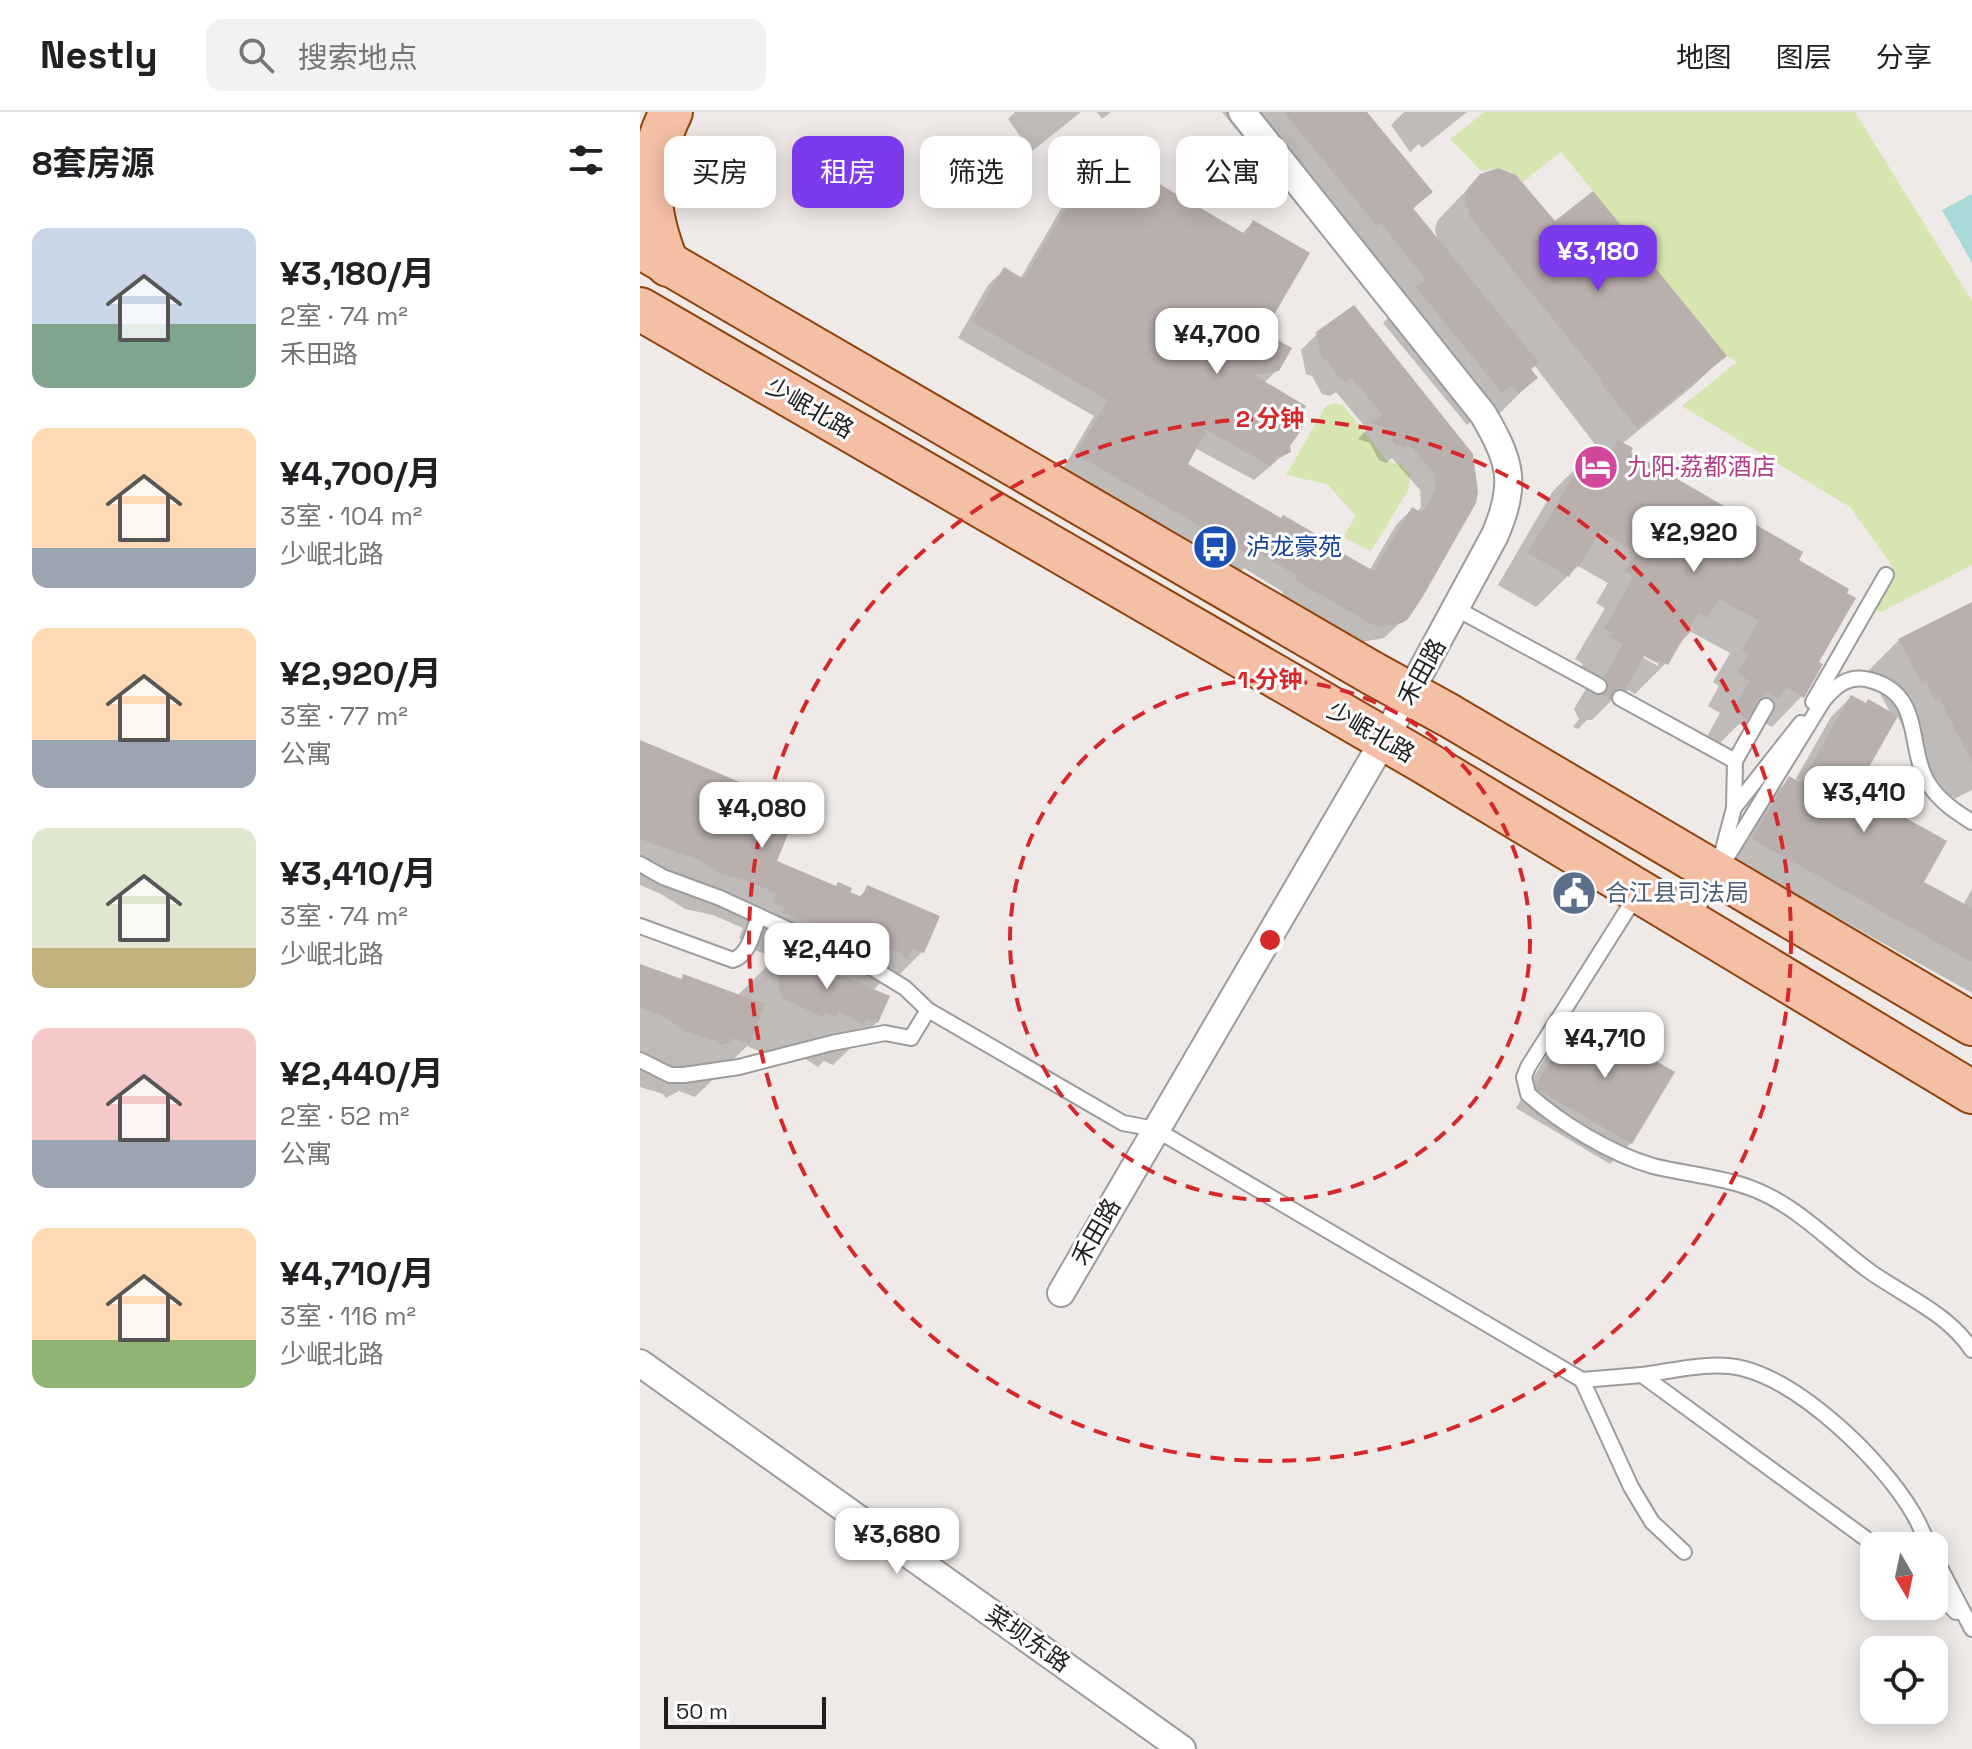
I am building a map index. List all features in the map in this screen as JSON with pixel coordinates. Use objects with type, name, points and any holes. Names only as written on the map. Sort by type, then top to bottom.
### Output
[{"type":"main road","points":[[640,137],[670,112]]},
{"type":"main road","points":[[670,112],[651,163],[649,184],[656,236],[654,256],[1972,1024]]},
{"type":"main road","name":"少岷北路","points":[[640,309],[1384,740],[1972,1092]]},
{"type":"main road","points":[[784,394],[812,347]]},
{"type":"street","name":"禾田路","points":[[1061,1293],[1410,694],[1457,609],[1506,509],[1510,490],[1509,473],[1497,437],[1470,396],[1242,112]]},
{"type":"street","name":"菜坝东路","points":[[640,1363],[1182,1749]]},
{"type":"lane","points":[[1734,808],[1800,724],[1886,575]]},
{"type":"lane","points":[[1457,609],[1599,686]]},
{"type":"lane","points":[[1690,922],[1823,701],[1832,689],[1847,680],[1860,677],[1879,682],[1905,705],[1911,717],[1921,769],[1930,787],[1944,802],[1972,822]]},
{"type":"lane","points":[[1620,698],[1735,761]]},
{"type":"lane","points":[[1717,873],[1734,808],[1735,761],[1766,706]]},
{"type":"lane","points":[[640,864],[663,877],[759,916],[874,969],[905,988],[928,1010],[1123,1123],[1155,1129],[1582,1380],[1631,1487],[1652,1522],[1684,1552]]},
{"type":"lane","points":[[1639,892],[1528,1067],[1524,1077],[1528,1094],[1606,1147],[1634,1160],[1712,1176],[1751,1188],[1787,1206],[1873,1274],[1949,1323],[1972,1350]]},
{"type":"lane","points":[[640,926],[733,960],[746,951],[759,916]]},
{"type":"lane","points":[[640,1060],[670,1075],[684,1075],[739,1067],[885,1033],[911,1038],[928,1010]]},
{"type":"lane","points":[[1582,1380],[1711,1366],[1740,1368],[1796,1394],[1833,1422],[1882,1472],[1912,1511],[1922,1532]]},
{"type":"lane","points":[[1642,1375],[1860,1534]]},
{"type":"lane","points":[[1948,1583],[1971,1628]]},
{"type":"lane","points":[[1948,1604],[1971,1628]]},
{"type":"green space","points":[[1485,112],[1855,112],[1972,301],[1972,565],[1879,613],[1873,601],[1893,567],[1850,507],[1682,406],[1737,362],[1727,356],[1561,152],[1523,182],[1504,170],[1482,172],[1450,139]]},
{"type":"green space","points":[[1335,403],[1343,405],[1386,460],[1401,465],[1410,475],[1409,489],[1371,551],[1346,539],[1345,534],[1356,516],[1327,484],[1286,475],[1326,406]]},
{"type":"water","points":[[1972,194],[1972,263],[1942,210]]},
{"type":"building","points":[[1284,112],[1367,112],[1433,192],[1413,208],[1539,363],[1531,369],[1538,378],[1519,393],[1512,385],[1502,393],[1416,287],[1426,280],[1380,222],[1376,225]]},
{"type":"building","points":[[1498,168],[1516,175],[1555,221],[1593,191],[1727,356],[1637,428],[1601,383],[1603,381],[1470,217],[1465,198],[1468,188],[1480,174]]},
{"type":"building","points":[[1160,184],[1176,194],[1176,208],[1200,208],[1245,234],[1253,220],[1310,253],[1264,332],[1292,348],[1279,371],[1254,375],[1306,406],[1299,418],[1302,419],[1302,429],[1290,446],[1291,452],[1281,457],[1278,455],[1271,466],[1207,430],[1188,464],[1281,518],[1283,515],[1304,527],[1321,537],[1319,540],[1374,571],[1412,507],[1422,513],[1435,490],[1435,474],[1409,444],[1404,448],[1395,445],[1386,428],[1371,423],[1382,414],[1352,378],[1347,382],[1337,378],[1337,373],[1321,358],[1316,332],[1354,305],[1473,454],[1478,492],[1476,503],[1408,619],[1378,627],[1295,580],[1297,576],[1260,553],[1256,559],[1076,454],[1108,400],[972,322],[1004,267],[1024,279],[1066,208],[1160,208]]},
{"type":"building","points":[[1618,440],[1633,448],[1631,452],[1803,552],[1799,560],[1849,589],[1847,593],[1856,598],[1819,662],[1823,664],[1804,698],[1786,687],[1779,699],[1767,691],[1747,719],[1733,710],[1750,681],[1737,674],[1749,654],[1742,650],[1759,621],[1719,599],[1707,618],[1698,613],[1668,665],[1644,656],[1625,689],[1614,690],[1610,699],[1603,695],[1609,687],[1604,677],[1623,644],[1610,637],[1613,633],[1604,628],[1634,576],[1625,571],[1637,552],[1600,531],[1579,567],[1576,565],[1569,577],[1528,553],[1584,457],[1587,459],[1594,448],[1608,456]]},
{"type":"building","points":[[1972,602],[1972,762],[1939,698],[1935,700],[1926,682],[1922,684],[1898,639]]},
{"type":"building","points":[[1851,695],[1866,703],[1868,699],[1898,716],[1856,790],[1947,841],[1924,882],[1972,908],[1972,962],[1752,839],[1789,776],[1801,783]]},
{"type":"building","points":[[640,740],[799,807],[777,861],[836,886],[838,882],[862,897],[867,885],[940,916],[924,953],[912,948],[907,959],[895,950],[866,940],[850,928],[847,934],[835,930],[833,934],[817,931],[819,925],[782,913],[784,908],[772,903],[776,893],[720,874],[697,859],[640,839]]},
{"type":"building","points":[[781,950],[890,996],[878,1023],[866,1018],[863,1025],[839,1011],[836,1017],[825,1012],[823,1017],[781,998],[775,963]]},
{"type":"building","points":[[640,964],[682,979],[683,974],[765,1004],[750,1044],[732,1038],[731,1042],[720,1045],[640,1008]]},
{"type":"building","points":[[1577,1015],[1675,1072],[1632,1144],[1537,1089],[1536,1085]]},
{"type":"place","name":"九阳·荔都酒店","points":[[1596,467]]},
{"type":"place","name":"泸龙豪苑","points":[[1215,547]]},
{"type":"place","name":"合江县司法局","points":[[1574,893]]}]
